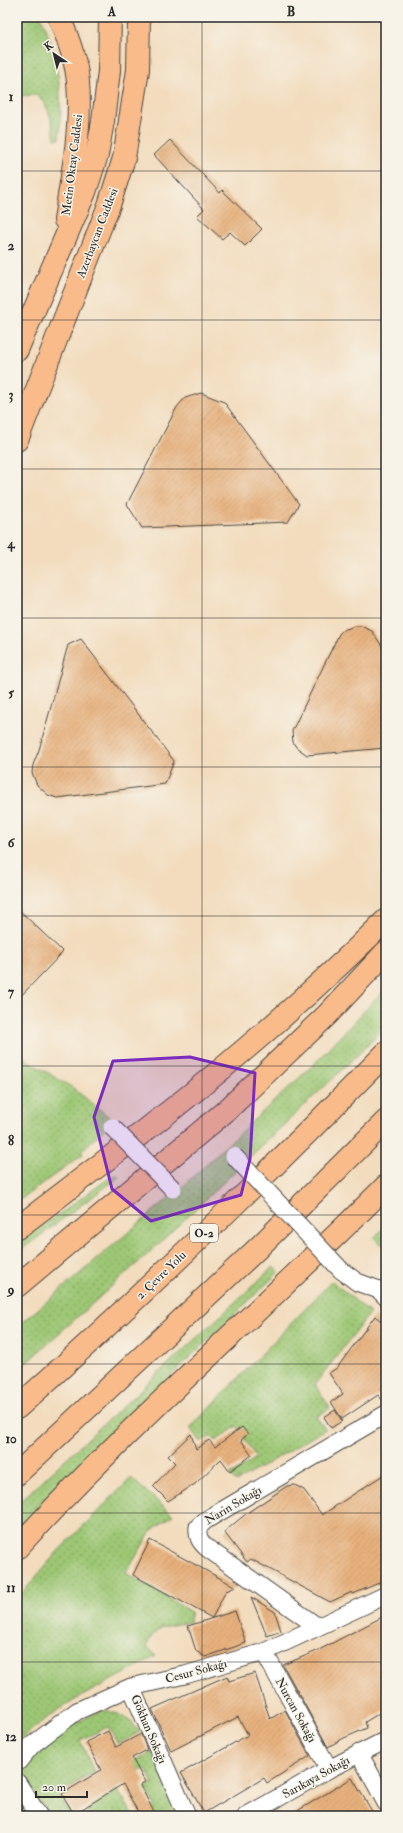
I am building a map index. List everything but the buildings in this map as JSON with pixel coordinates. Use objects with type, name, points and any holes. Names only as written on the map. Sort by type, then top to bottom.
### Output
[{"type":"main road","name":"Metin Oktay Caddesi","points":[[60,17],[74,59],[78,82],[78,124],[62,244]]},
{"type":"main road","points":[[17,350],[85,192],[97,155],[103,121],[108,71],[110,17]]},
{"type":"main road","name":"Azerbaycan Caddesi","points":[[17,440],[109,205],[124,158],[138,70],[139,17]]},
{"type":"main road","points":[[17,1228],[140,1135],[259,1038],[301,1001],[386,920]]},
{"type":"main road","points":[[17,1286],[228,1109],[327,1015],[386,952]]},
{"type":"main road","name":"2. Çevre Yolu","points":[[17,1408],[78,1353],[235,1204],[312,1129],[386,1053]]},
{"type":"main road","points":[[17,1474],[258,1248],[386,1121]]},
{"type":"main road","points":[[17,1548],[49,1513],[163,1400],[386,1186]]},
{"type":"main road","points":[[17,1279],[59,1250]]},
{"type":"street","points":[[112,1127],[173,1189]]},
{"type":"street","points":[[234,1156],[342,1270],[357,1282],[384,1291]]},
{"type":"street","name":"Narin Sokağı","points":[[318,1627],[207,1548],[200,1542],[197,1534],[198,1527],[206,1520],[386,1414]]},
{"type":"street","name":"Cesur Sokağı","points":[[17,1763],[32,1745],[77,1711],[131,1687],[185,1675],[264,1652],[386,1596]]},
{"type":"street","name":"Nurcan Sokağı","points":[[264,1652],[329,1769]]},
{"type":"street","name":"Gökhan Sokağı","points":[[131,1687],[187,1816]]},
{"type":"street","name":"Sarıkaya Sokağı","points":[[246,1816],[329,1769],[386,1740]]},
{"type":"street","points":[[359,1753],[386,1802]]},
{"type":"street","points":[[17,1782],[39,1816]]},
{"type":"highlighted area","points":[[190,1057],[255,1073],[250,1159],[241,1195],[151,1221],[112,1189],[94,1117],[113,1061]]},
{"type":"green space","points":[[17,17],[41,17],[47,31],[52,46],[60,92],[61,108],[59,139],[55,139],[50,115],[41,99],[37,95],[19,96],[17,93]]},
{"type":"green space","points":[[386,988],[386,1024],[368,1045],[151,1251],[17,1371],[17,1327],[185,1184],[312,1066]]},
{"type":"green space","points":[[17,1054],[73,1088],[119,1125],[111,1123],[81,1151],[83,1154],[17,1202]]},
{"type":"green space","points":[[115,1174],[119,1177],[17,1253],[17,1244]]},
{"type":"green space","points":[[386,1225],[386,1241],[382,1245],[374,1238]]},
{"type":"green space","points":[[273,1267],[279,1272],[122,1422],[17,1528],[17,1504]]},
{"type":"green space","points":[[332,1281],[370,1313],[315,1384],[330,1408],[316,1417],[326,1429],[236,1482],[230,1475],[256,1458],[237,1426],[216,1441],[211,1436],[200,1442],[190,1428]]},
{"type":"green space","points":[[131,1478],[173,1515],[152,1530],[126,1573],[191,1612],[190,1622],[164,1627],[159,1630],[150,1639],[147,1646],[156,1656],[65,1706],[48,1717],[17,1744],[17,1599],[59,1550]]},
{"type":"green space","points":[[102,1710],[123,1716],[140,1732],[118,1744],[108,1727],[80,1740],[94,1772],[59,1794],[70,1813],[64,1816],[48,1816],[25,1774],[32,1759],[47,1740],[70,1726]]},
{"type":"green space","points":[[153,1752],[176,1812],[169,1816],[137,1816],[155,1806],[145,1787],[153,1784],[146,1769],[136,1772],[131,1762]]},
{"type":"green space","points":[[117,1790],[134,1816],[119,1816],[117,1813],[113,1816],[90,1816],[87,1810]]}]
